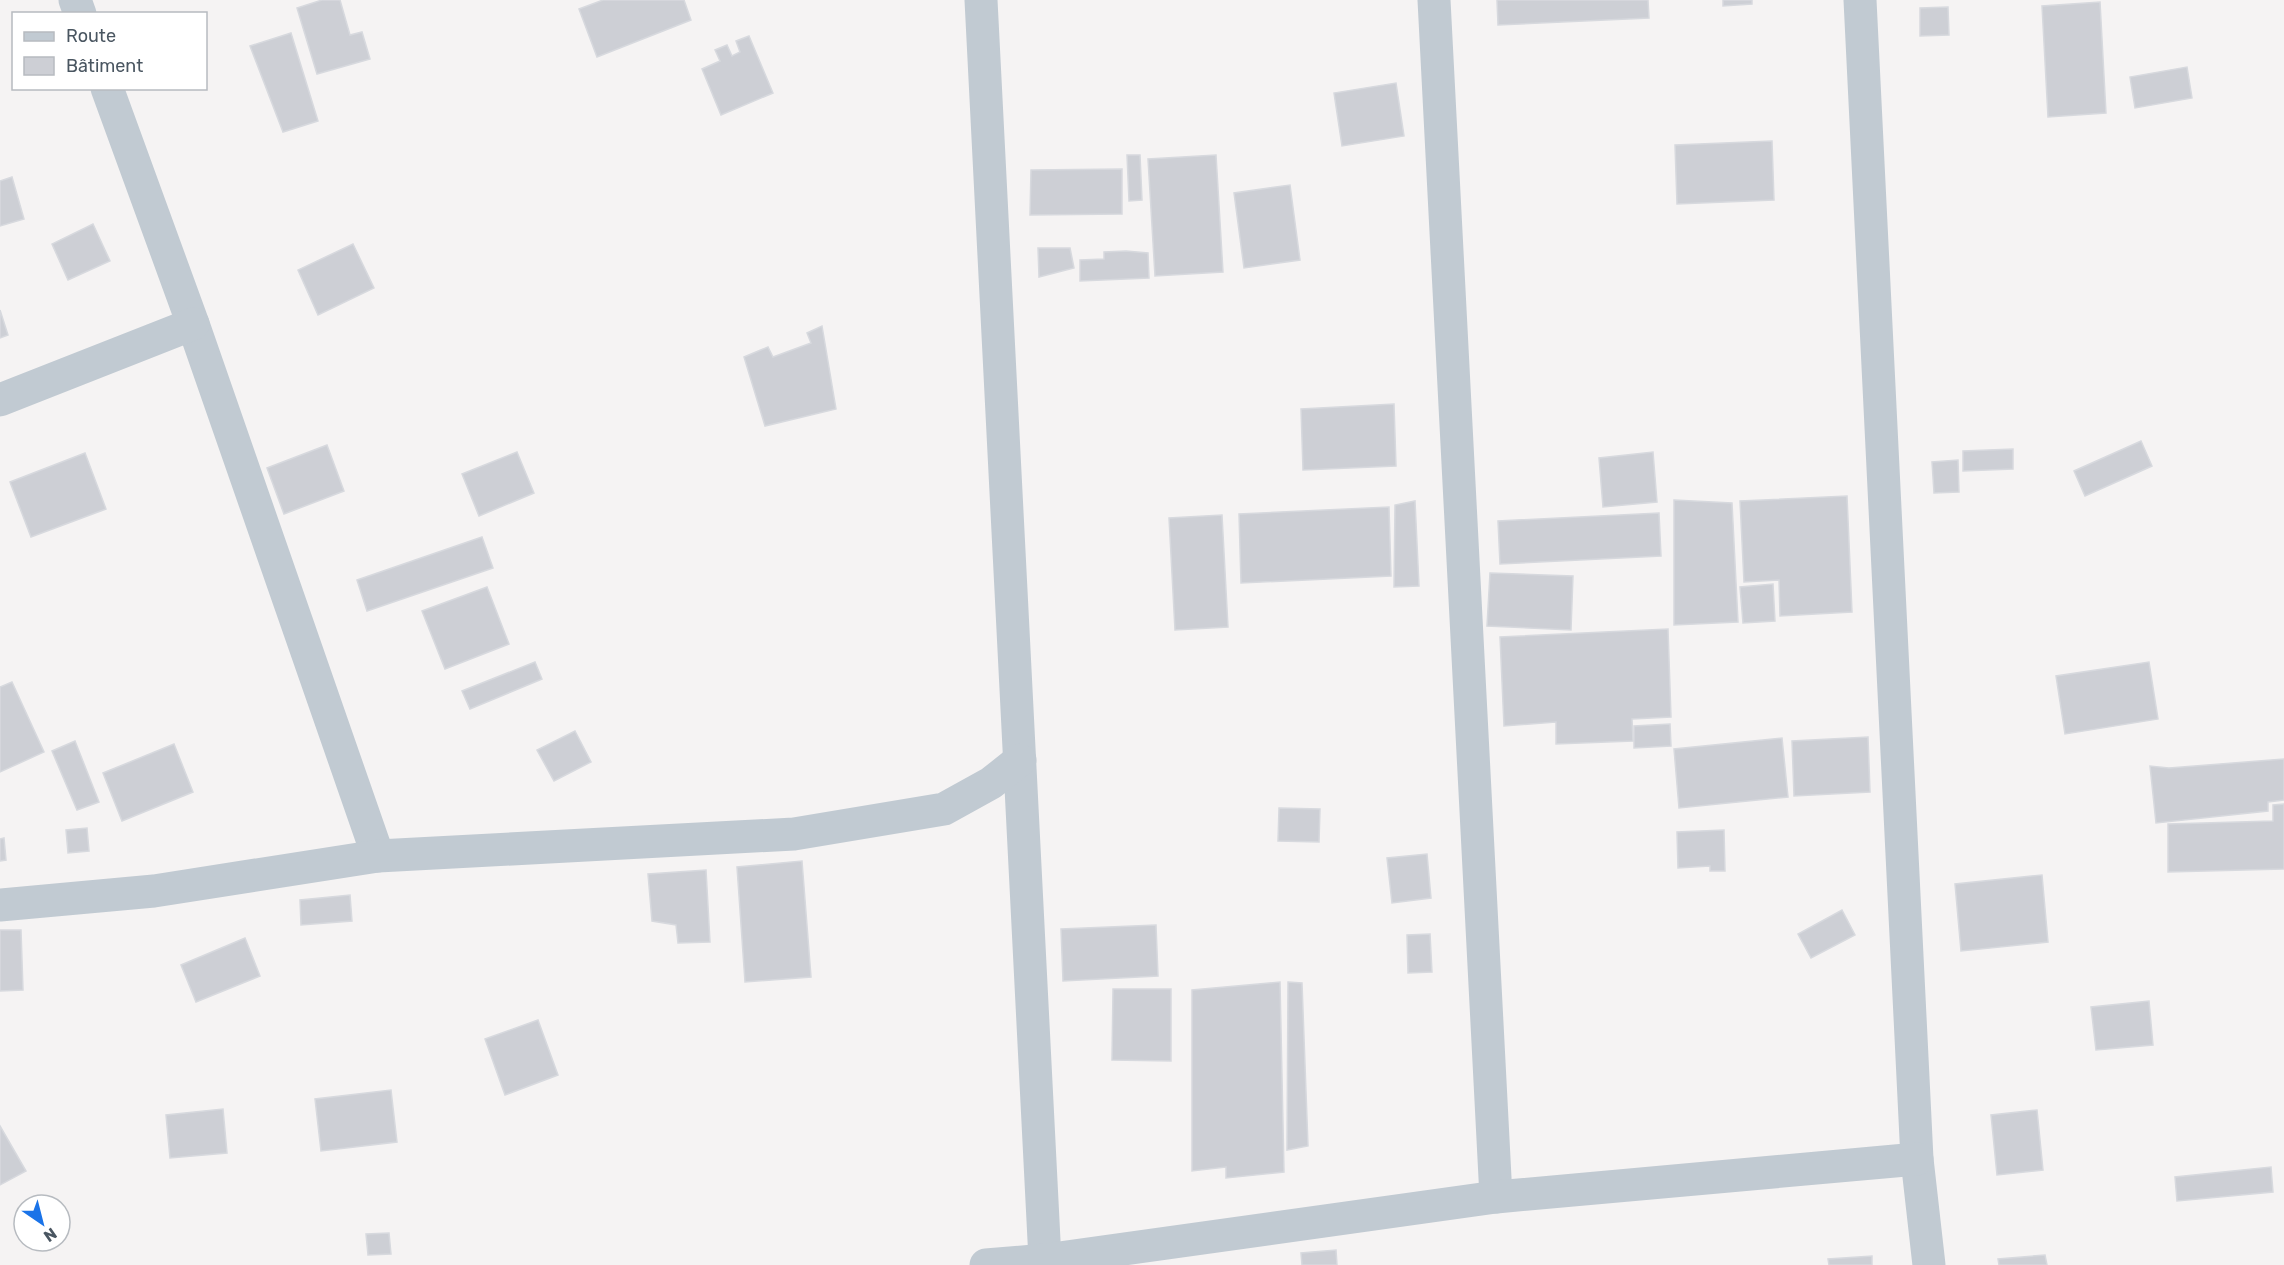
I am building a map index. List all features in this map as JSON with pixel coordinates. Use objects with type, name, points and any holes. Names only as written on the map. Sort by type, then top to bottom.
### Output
[{"type":"street","points":[[981,0],[1045,1260]]},
{"type":"street","points":[[1434,0],[1496,1197]]},
{"type":"street","points":[[1860,0],[1917,1159],[1929,1265]]},
{"type":"street","points":[[108,90],[193,324],[378,856]]},
{"type":"street","points":[[0,400],[193,324]]},
{"type":"street","points":[[0,905],[154,891],[378,856],[795,834],[944,809],[991,783],[1020,759]]},
{"type":"street","points":[[986,1265],[1045,1260],[1496,1197],[1917,1159]]},
{"type":"building","points":[[322,0],[340,0],[350,35],[362,32],[370,59],[317,74],[297,8]]},
{"type":"building","points":[[603,0],[684,0],[691,20],[597,57],[579,9]]},
{"type":"building","points":[[1497,0],[1648,0],[1649,18],[1498,25]]},
{"type":"building","points":[[1723,0],[1752,0],[1752,4],[1723,6]]},
{"type":"building","points":[[2100,2],[2106,113],[2048,117],[2042,6]]},
{"type":"building","points":[[1948,7],[1949,35],[1920,36],[1920,8]]},
{"type":"building","points":[[291,33],[318,121],[283,132],[250,46]]},
{"type":"building","points":[[749,36],[773,93],[721,115],[702,69],[720,61],[715,50],[727,45],[732,56],[740,52],[736,41]]},
{"type":"building","points":[[2187,67],[2192,98],[2135,108],[2130,77]]},
{"type":"building","points":[[1396,83],[1404,136],[1342,146],[1334,93]]},
{"type":"building","points":[[1772,141],[1774,200],[1677,204],[1675,145]]},
{"type":"building","points":[[1127,155],[1140,155],[1142,200],[1129,201]]},
{"type":"building","points":[[1216,155],[1223,272],[1155,276],[1148,159]]},
{"type":"building","points":[[1122,169],[1122,214],[1030,215],[1031,170]]},
{"type":"building","points":[[12,177],[24,219],[0,226],[0,181]]},
{"type":"building","points":[[1290,185],[1300,260],[1244,268],[1234,193]]},
{"type":"building","points":[[93,224],[110,261],[68,280],[52,244]]},
{"type":"building","points":[[353,244],[374,288],[318,315],[298,270]]},
{"type":"building","points":[[1038,248],[1070,248],[1074,268],[1039,277]]},
{"type":"building","points":[[1104,252],[1148,253],[1149,278],[1080,281],[1080,260],[1104,259]]},
{"type":"building","points":[[0,310],[8,335],[0,338]]},
{"type":"building","points":[[822,326],[836,409],[765,426],[744,357],[768,347],[773,357],[811,343],[807,333]]},
{"type":"building","points":[[1394,404],[1396,466],[1303,470],[1301,409]]},
{"type":"building","points":[[2141,441],[2152,466],[2085,496],[2074,471]]},
{"type":"building","points":[[327,445],[344,491],[284,514],[267,468]]},
{"type":"building","points":[[2013,449],[2013,469],[1963,471],[1963,451]]},
{"type":"building","points":[[517,452],[534,493],[479,516],[462,474]]},
{"type":"building","points":[[1653,452],[1657,502],[1603,507],[1599,458]]},
{"type":"building","points":[[85,453],[106,509],[31,537],[10,482]]},
{"type":"building","points":[[1958,460],[1959,492],[1934,493],[1932,462]]},
{"type":"building","points":[[1847,496],[1852,612],[1780,616],[1779,580],[1744,582],[1740,501]]},
{"type":"building","points":[[1674,500],[1732,503],[1738,622],[1674,625]]},
{"type":"building","points":[[1415,501],[1419,586],[1394,587],[1395,505]]},
{"type":"building","points":[[1389,507],[1391,576],[1241,583],[1239,514]]},
{"type":"building","points":[[1659,513],[1661,556],[1500,564],[1498,521]]},
{"type":"building","points":[[1222,515],[1228,627],[1175,630],[1169,518]]},
{"type":"building","points":[[482,537],[493,568],[367,611],[357,580]]},
{"type":"building","points":[[1490,573],[1573,576],[1571,630],[1487,626]]},
{"type":"building","points":[[1773,584],[1775,621],[1743,623],[1740,587]]},
{"type":"building","points":[[487,587],[509,644],[445,669],[422,611]]},
{"type":"building","points":[[1668,629],[1671,717],[1632,719],[1633,741],[1556,744],[1556,722],[1504,726],[1500,637]]},
{"type":"building","points":[[535,662],[542,679],[470,709],[462,691]]},
{"type":"building","points":[[2149,662],[2158,719],[2065,734],[2056,676]]},
{"type":"building","points":[[12,682],[44,752],[0,772],[0,687]]},
{"type":"building","points":[[1670,724],[1671,746],[1634,748],[1634,726]]},
{"type":"building","points":[[575,731],[591,762],[554,781],[537,750]]},
{"type":"building","points":[[1868,737],[1870,792],[1794,796],[1792,741]]},
{"type":"building","points":[[1782,738],[1788,797],[1679,808],[1674,749]]},
{"type":"building","points":[[75,741],[99,802],[77,810],[52,751]]},
{"type":"building","points":[[174,744],[193,792],[122,821],[103,773]]},
{"type":"building","points":[[2284,759],[2284,800],[2268,802],[2268,811],[2156,823],[2150,766],[2169,768]]},
{"type":"building","points":[[2284,804],[2284,869],[2168,872],[2168,824],[2273,821],[2273,805]]},
{"type":"building","points":[[1279,808],[1320,809],[1319,842],[1278,841]]},
{"type":"building","points":[[87,828],[89,851],[68,853],[66,830]]},
{"type":"building","points":[[1724,830],[1725,871],[1710,871],[1710,866],[1678,868],[1677,832]]},
{"type":"building","points":[[4,838],[6,860],[0,861],[0,839]]},
{"type":"building","points":[[1427,854],[1431,898],[1392,903],[1387,858]]},
{"type":"building","points":[[802,861],[811,977],[745,982],[737,867]]},
{"type":"building","points":[[706,870],[710,942],[678,943],[676,925],[652,921],[648,874]]},
{"type":"building","points":[[2042,875],[2048,942],[1961,951],[1955,884]]},
{"type":"building","points":[[350,895],[352,921],[301,925],[300,900]]},
{"type":"building","points":[[1842,910],[1855,935],[1811,958],[1798,934]]},
{"type":"building","points":[[1156,925],[1158,976],[1063,981],[1061,929]]},
{"type":"building","points":[[0,930],[21,930],[23,990],[0,991]]},
{"type":"building","points":[[1430,934],[1432,972],[1408,973],[1407,935]]},
{"type":"building","points":[[245,938],[260,976],[196,1002],[181,965]]},
{"type":"building","points":[[1280,982],[1284,1172],[1226,1178],[1226,1167],[1192,1171],[1192,990]]},
{"type":"building","points":[[1288,982],[1302,983],[1308,1146],[1287,1150]]},
{"type":"building","points":[[1113,989],[1171,989],[1171,1061],[1112,1060]]},
{"type":"building","points":[[2149,1001],[2153,1045],[2096,1050],[2091,1007]]},
{"type":"building","points":[[538,1020],[558,1075],[505,1095],[485,1039]]},
{"type":"building","points":[[391,1090],[397,1142],[321,1151],[315,1099]]},
{"type":"building","points":[[223,1109],[227,1153],[170,1158],[166,1115]]},
{"type":"building","points":[[2037,1110],[2043,1170],[1997,1175],[1991,1115]]},
{"type":"building","points":[[0,1126],[26,1171],[0,1185]]},
{"type":"building","points":[[2271,1167],[2273,1192],[2177,1201],[2175,1177]]},
{"type":"building","points":[[389,1233],[391,1254],[368,1255],[366,1234]]},
{"type":"building","points":[[1336,1250],[1337,1265],[1302,1265],[1301,1253]]},
{"type":"building","points":[[2045,1255],[2047,1265],[1999,1265],[1998,1259]]},
{"type":"building","points":[[1872,1256],[1872,1265],[1829,1265],[1828,1259]]}]
